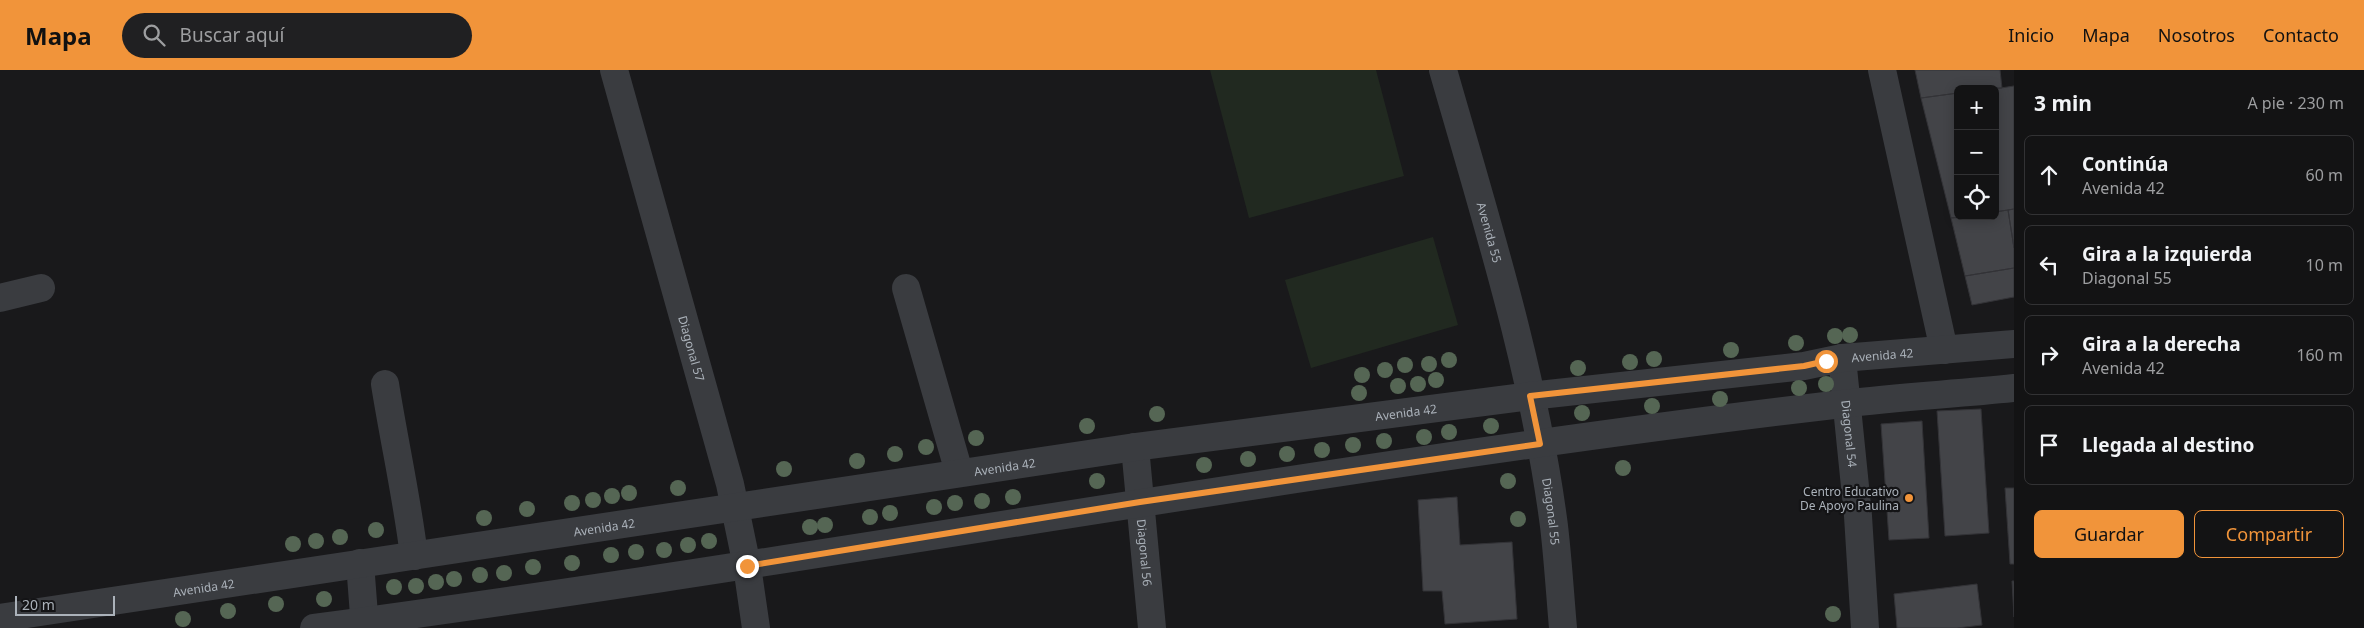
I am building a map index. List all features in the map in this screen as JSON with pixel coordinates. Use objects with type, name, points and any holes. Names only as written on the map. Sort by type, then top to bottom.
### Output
[{"type":"street","name":"Diagonal 57","points":[[614,70],[735,506],[747,566],[756,628]]},
{"type":"street","name":"Avenida 55","points":[[1443,70],[1512,313],[1530,396]]},
{"type":"street","points":[[1882,70],[1944,350]]},
{"type":"street","points":[[0,298],[41,288]]},
{"type":"street","points":[[906,288],[959,472]]},
{"type":"street","name":"Avenida 42","points":[[0,618],[1135,447],[1530,396],[1804,366],[1842,358],[2014,344]]},
{"type":"street","name":"Diagonal 54","points":[[1842,358],[1858,516],[1865,628]]},
{"type":"street","points":[[385,384],[398,464],[409,514],[414,556]]},
{"type":"street","points":[[314,628],[365,625],[747,566],[1140,502],[1540,444],[1846,404],[2014,388]]},
{"type":"street","name":"Diagonal 55","points":[[1530,396],[1554,526],[1563,628]]},
{"type":"street","name":"Diagonal 56","points":[[1135,447],[1152,628]]},
{"type":"street","points":[[360,563],[365,625]]},
{"type":"shaded area","points":[[1210,70],[1376,70],[1404,176],[1249,218]]},
{"type":"shaded area","points":[[1433,237],[1458,325],[1311,368],[1285,280]]},
{"type":"building","points":[[1915,70],[2000,70],[2002,88],[1999,88],[1999,85],[1954,85],[1954,94],[1921,98]]},
{"type":"building","points":[[2014,86],[2014,209],[1999,211],[1999,130],[1999,88]]},
{"type":"building","points":[[1954,94],[1954,218],[1951,218],[1921,98]]},
{"type":"building","points":[[2014,209],[2014,248],[2008,210]]},
{"type":"building","points":[[2008,210],[2014,248],[2014,268],[1965,276],[1951,218],[1954,218],[1954,220],[1999,220],[1999,211]]},
{"type":"building","points":[[2014,268],[2014,297],[1972,305],[1965,276]]},
{"type":"building","points":[[1981,409],[1989,533],[1945,536],[1937,411]]},
{"type":"building","points":[[1922,421],[1929,538],[1889,540],[1881,424]]},
{"type":"building","points":[[2005,488],[2014,488],[2014,564],[2010,564]]},
{"type":"building","points":[[1457,497],[1460,545],[1512,542],[1517,619],[1445,624],[1442,591],[1423,591],[1418,500]]},
{"type":"building","points":[[2012,581],[2014,581],[2014,617]]},
{"type":"building","points":[[1977,584],[1982,625],[1957,628],[1897,628],[1894,594]]},
{"type":"place","name":"Centro Educativo De Apoyo Paulina","points":[[1909,498]]},
{"type":"route","points":[[747,566],[1140,502],[1540,444],[1530,396],[1804,366],[1826,361]]}]
